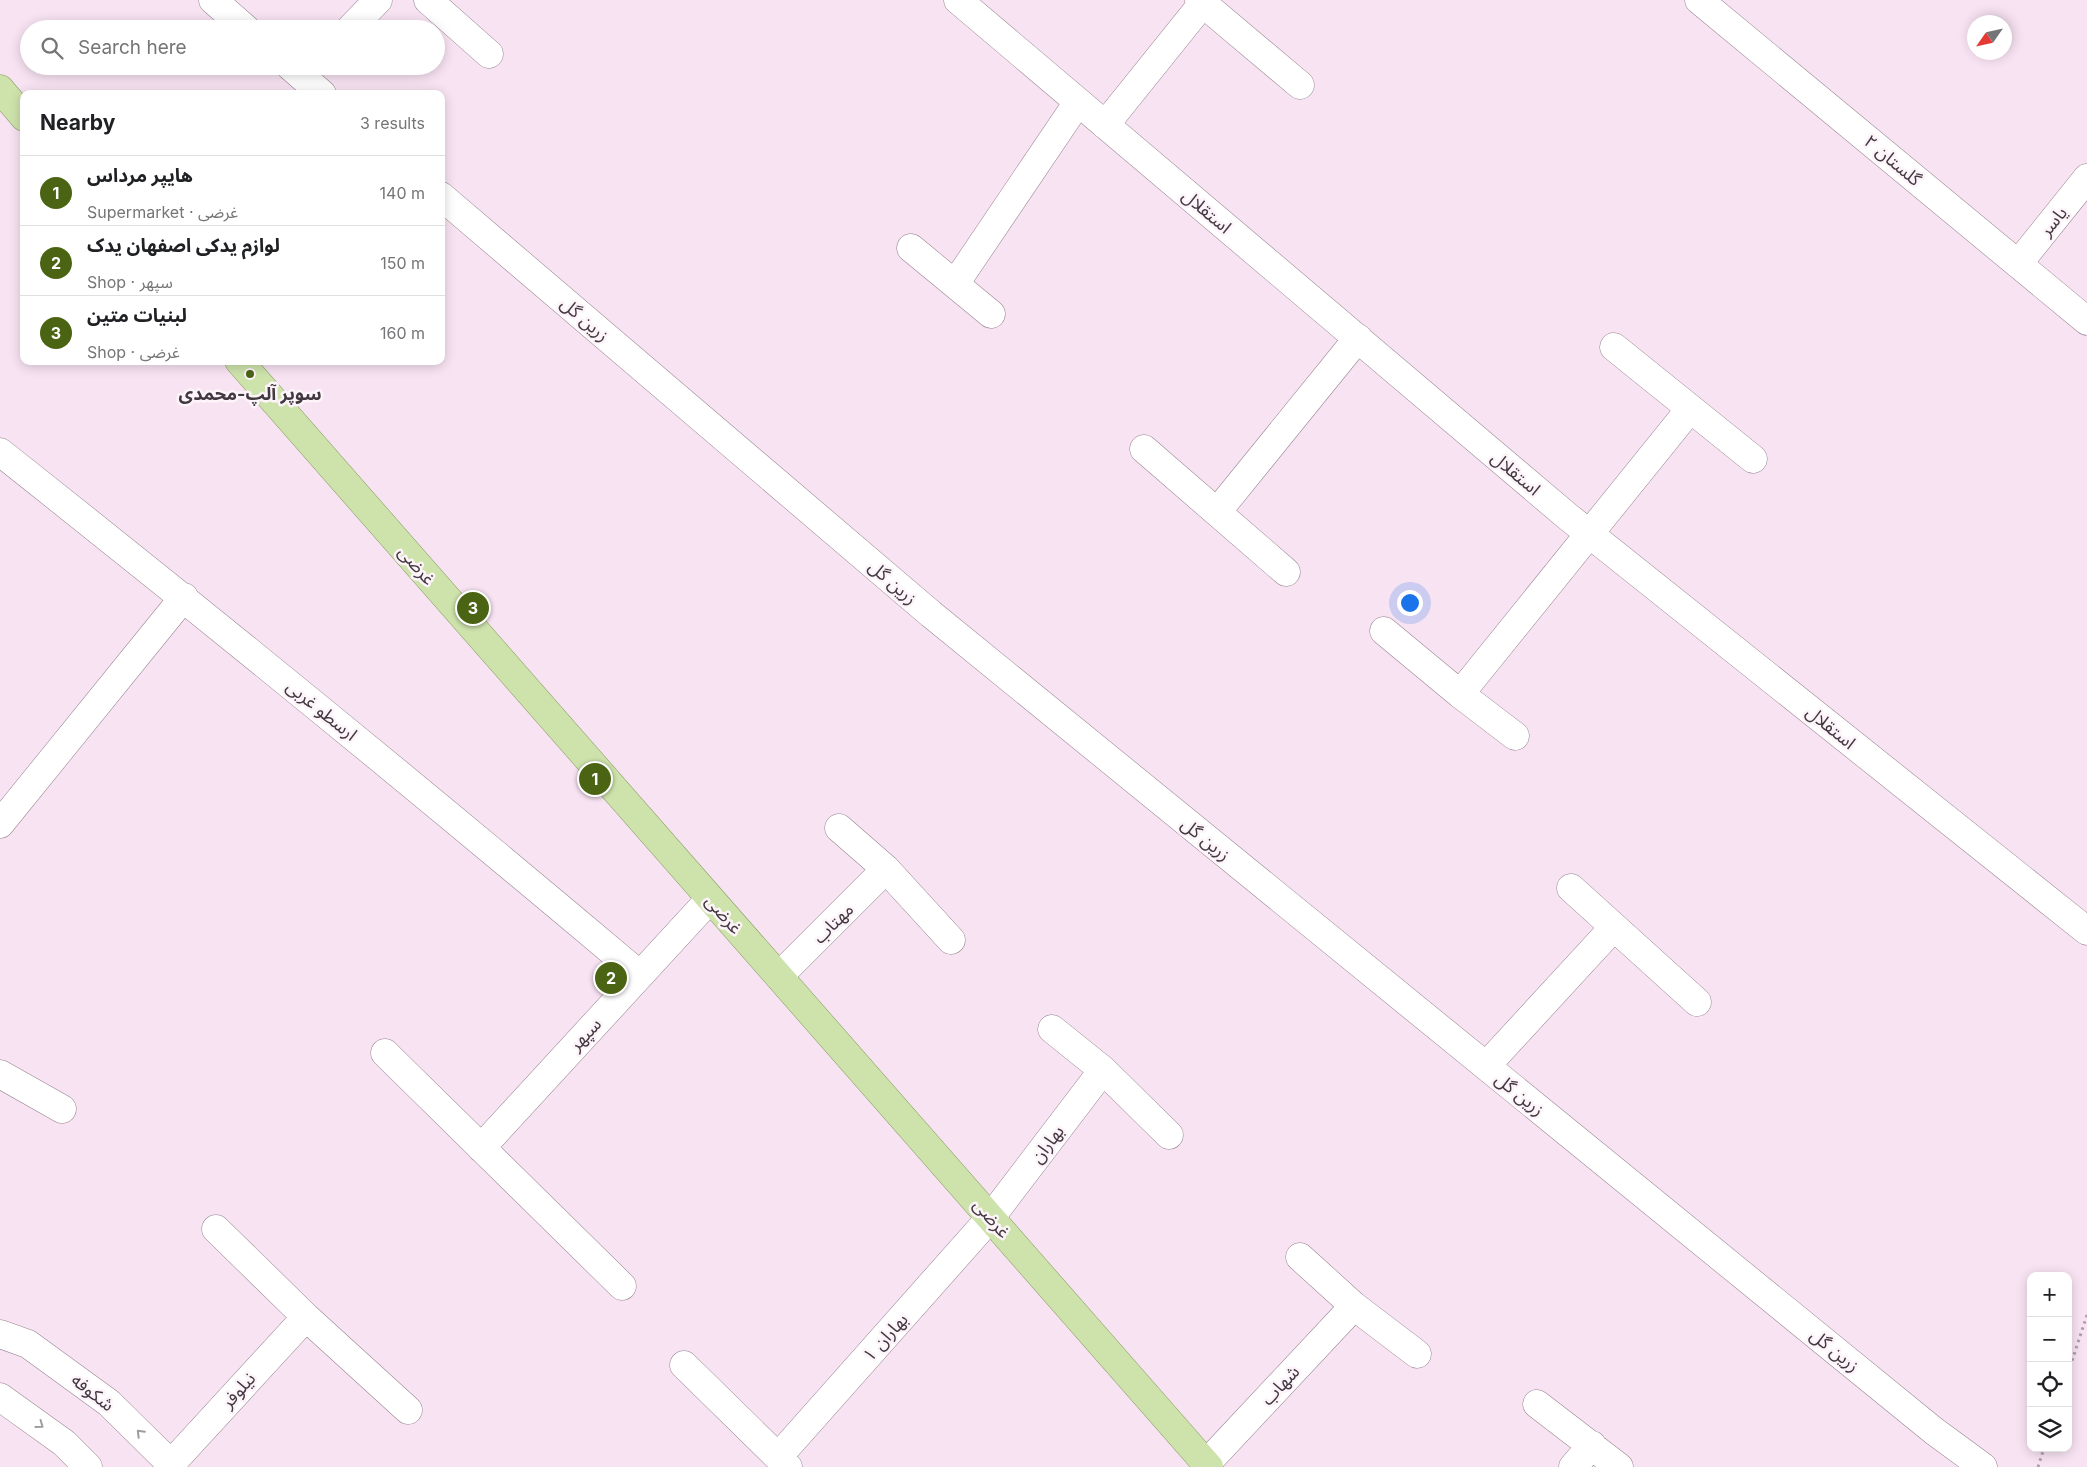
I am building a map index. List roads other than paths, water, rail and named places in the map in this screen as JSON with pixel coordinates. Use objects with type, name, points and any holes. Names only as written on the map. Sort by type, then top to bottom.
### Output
[{"type":"main road","points":[[0,90],[20,112]]},
{"type":"main road","name":"غرضی","points":[[243,365],[1208,1465]]},
{"type":"street","points":[[213,0],[236,20]]},
{"type":"street","points":[[359,20],[378,0]]},
{"type":"street","points":[[428,0],[489,54]]},
{"type":"street","name":"استقلال","points":[[958,0],[1590,534],[2087,931]]},
{"type":"street","name":"گلستان ۲","points":[[1699,0],[2087,321]]},
{"type":"street","points":[[1105,125],[1201,2],[1300,84]]},
{"type":"street","points":[[955,284],[1078,102]]},
{"type":"street","name":"یاسر","points":[[2018,264],[2087,178]]},
{"type":"street","name":"زرین گل","points":[[445,199],[930,614],[1934,1431],[1983,1467]]},
{"type":"street","points":[[911,248],[992,314]]},
{"type":"street","points":[[1217,512],[1358,338]]},
{"type":"street","points":[[1614,347],[1753,459]]},
{"type":"street","points":[[1460,694],[1690,409]]},
{"type":"street","points":[[1144,449],[1286,572]]},
{"type":"street","name":"ارسطو غربی","points":[[0,452],[184,598],[434,802],[640,975]]},
{"type":"street","points":[[0,824],[184,598]]},
{"type":"street","points":[[1384,631],[1460,694],[1515,736]]},
{"type":"street","points":[[839,828],[886,869],[951,940]]},
{"type":"street","name":"مهتاب","points":[[779,976],[886,869]]},
{"type":"street","points":[[1571,888],[1697,1002]]},
{"type":"street","name":"سپهر","points":[[481,1148],[710,898]]},
{"type":"street","points":[[1486,1066],[1614,927]]},
{"type":"street","points":[[1052,1029],[1103,1070],[1169,1135]]},
{"type":"street","points":[[385,1054],[622,1286]]},
{"type":"street","name":"بهاران","points":[[991,1217],[1103,1070]]},
{"type":"street","points":[[0,1074],[62,1109]]},
{"type":"street","name":"بهاران ۱","points":[[783,1462],[991,1217]]},
{"type":"street","points":[[216,1229],[306,1317],[408,1410]]},
{"type":"street","points":[[1300,1258],[1354,1306],[1416,1354]]},
{"type":"street","name":"شهاب","points":[[1208,1465],[1354,1306]]},
{"type":"street","name":"نیلوفر","points":[[173,1465],[306,1317]]},
{"type":"street","name":"شکوفه","points":[[0,1334],[28,1344],[109,1403],[173,1465]]},
{"type":"street","points":[[684,1365],[783,1462]]},
{"type":"street","points":[[0,1398],[64,1443],[88,1467]]},
{"type":"street","points":[[1537,1404],[1619,1467]]},
{"type":"street","points":[[1573,1467],[1592,1445]]},
{"type":"place","name":"سوپر آلپ-محمدی","points":[[250,374]]},
{"type":"place","name":"لبنیات متین","points":[[473,608]]},
{"type":"place","name":"هایپر مرداس","points":[[595,779]]},
{"type":"place","name":"لوازم یدکی اصفهان یدک","points":[[611,978]]}]
